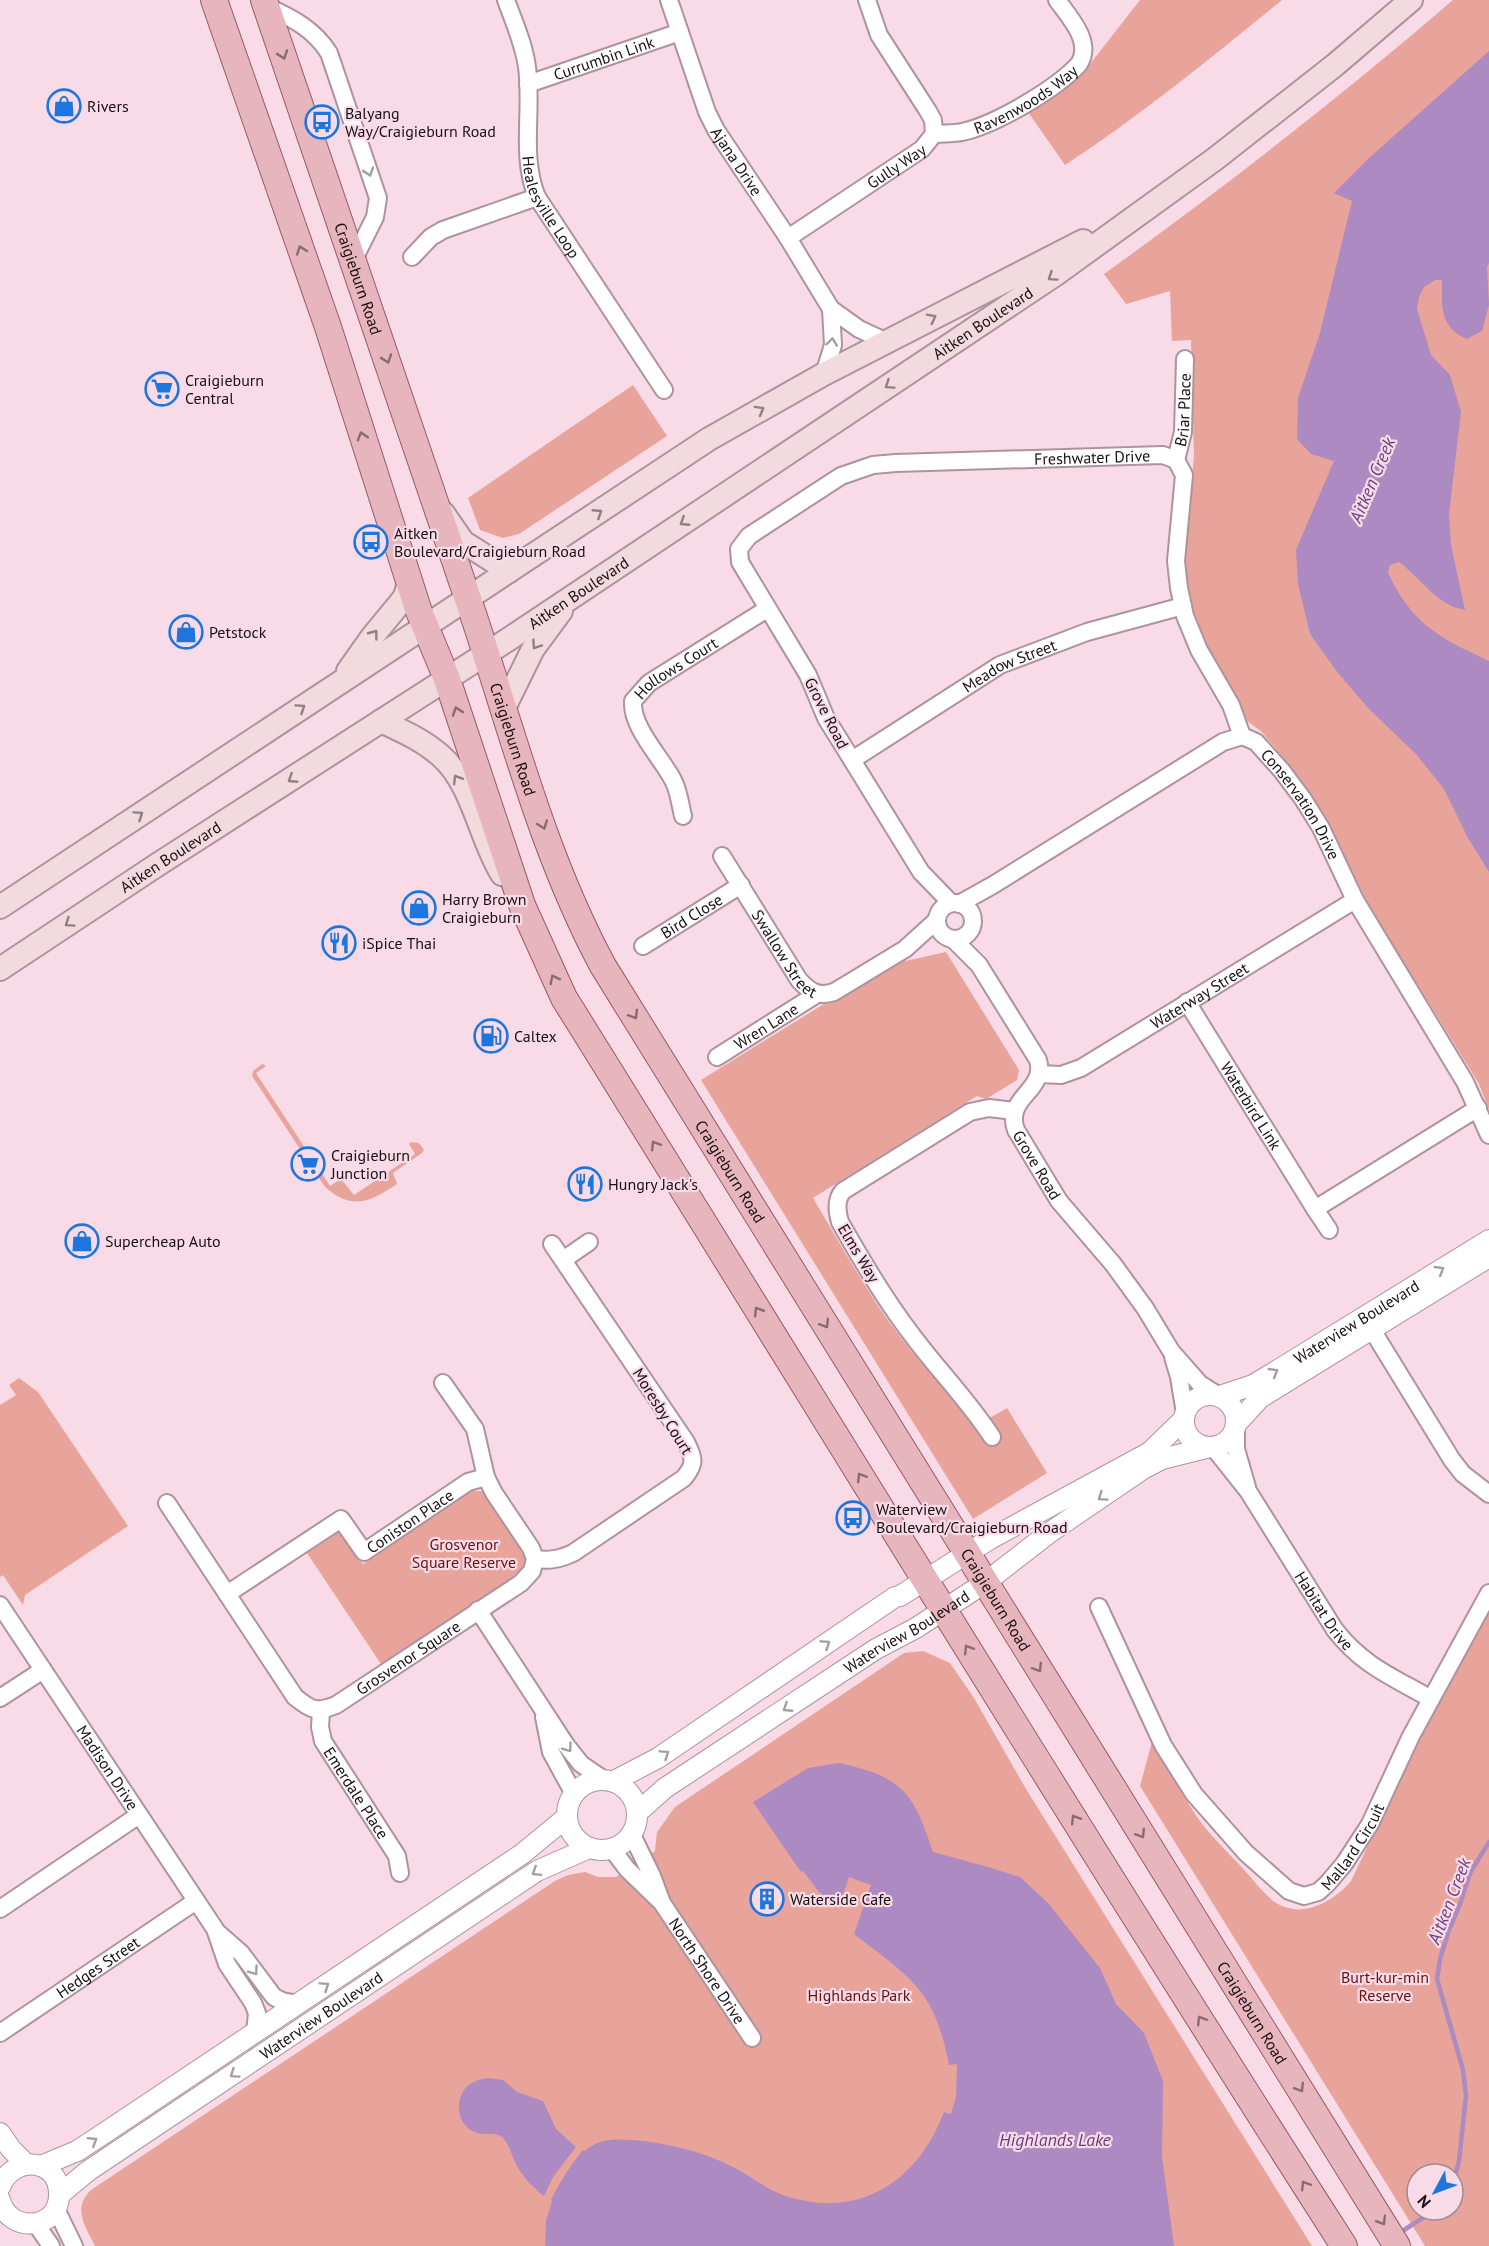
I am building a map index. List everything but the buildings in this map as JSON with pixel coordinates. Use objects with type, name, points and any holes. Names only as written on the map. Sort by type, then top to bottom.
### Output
[{"type":"main road","points":[[214,0],[328,327],[409,582],[447,679],[522,905],[564,998],[943,1609],[1340,2240]]},
{"type":"main road","name":"Aitken Boulevard","points":[[0,969],[447,679],[1037,287],[1151,207],[1276,112],[1411,0]]},
{"type":"main road","name":"Craigieburn Road","points":[[265,3],[503,710],[567,890],[585,933],[603,966],[1397,2246]]},
{"type":"main road","name":"Aitken Boulevard","points":[[0,907],[709,439],[885,341],[1151,207]]},
{"type":"main road","points":[[434,500],[463,542],[509,571]]},
{"type":"main road","points":[[340,682],[372,637],[405,597],[409,582]]},
{"type":"main road","points":[[503,710],[533,649],[570,597]]},
{"type":"main road","points":[[381,721],[419,740],[442,757],[458,779],[497,866],[522,905]]},
{"type":"street","points":[[204,0],[225,54],[243,88]]},
{"type":"street","name":"Healesville Loop","points":[[506,0],[525,56],[528,84],[529,167],[537,197],[664,390]]},
{"type":"street","name":"Ajana Drive","points":[[669,0],[710,119],[788,238],[831,309],[859,329],[885,341]]},
{"type":"street","name":"Gully Way","points":[[788,238],[922,149],[934,134],[933,120],[879,35],[867,0]]},
{"type":"street","name":"Ravenwoods Way","points":[[934,134],[963,132],[1011,112],[1038,96],[1079,64],[1083,58],[1084,44],[1057,0]]},
{"type":"street","points":[[265,3],[316,34],[329,53],[378,198],[375,217],[353,261]]},
{"type":"street","name":"Currumbin Link","points":[[528,84],[680,33]]},
{"type":"street","points":[[412,257],[431,237],[443,230],[537,197]]},
{"type":"street","name":"Ajana Drive","points":[[824,374],[833,345],[831,309]]},
{"type":"street","name":"Briar Place","points":[[1176,460],[1183,432],[1185,359]]},
{"type":"street","name":"Freshwater Drive","points":[[739,549],[749,536],[841,476],[873,465],[1163,455],[1176,460]]},
{"type":"street","points":[[1176,460],[1184,475],[1176,561],[1183,606],[1194,640],[1231,705],[1242,736]]},
{"type":"street","name":"Grove Road","points":[[739,549],[740,562],[808,675],[826,718],[946,910]]},
{"type":"street","name":"Meadow Street","points":[[852,760],[1000,665],[1087,632],[1183,606]]},
{"type":"street","name":"Hollows Court","points":[[683,816],[674,781],[637,721],[633,701],[649,683],[767,609]]},
{"type":"street","name":"Conservation Drive","points":[[946,910],[993,885],[1223,742],[1242,736],[1251,738],[1260,745],[1303,799],[1321,828],[1355,900],[1465,1082],[1489,1135]]},
{"type":"street","name":"Swallow Street","points":[[722,856],[799,980],[817,994],[825,995],[834,992],[905,949],[946,910]]},
{"type":"street","name":"Bird Close","points":[[643,946],[741,885]]},
{"type":"street","name":"Conservation Drive","points":[[960,932],[993,885]]},
{"type":"street","name":"Waterway Street","points":[[1039,1074],[1061,1075],[1080,1068],[1355,900]]},
{"type":"street","points":[[960,932],[939,929],[946,910],[968,909],[960,932],[1035,1054],[1040,1066],[1039,1074]]},
{"type":"street","name":"Swallow Street","points":[[905,949],[960,932]]},
{"type":"street","name":"Wren Lane","points":[[717,1057],[817,994]]},
{"type":"street","name":"Waterbird Link","points":[[1187,1002],[1329,1230]]},
{"type":"street","name":"Grove Road","points":[[1039,1074],[1014,1111],[1016,1130],[1059,1201],[1113,1264],[1145,1308],[1171,1351],[1200,1384],[1220,1396]]},
{"type":"street","name":"Elms Way","points":[[992,1437],[976,1412],[913,1336],[894,1309],[840,1222],[837,1207],[843,1191],[970,1112],[989,1108],[1014,1111]]},
{"type":"street","points":[[1315,1209],[1478,1108]]},
{"type":"street","name":"Waterview Boulevard","points":[[1236,1426],[1260,1398],[1489,1240]]},
{"type":"street","points":[[563,1260],[590,1242]]},
{"type":"street","name":"Moresby Court","points":[[535,1559],[560,1559],[573,1553],[684,1478],[692,1469],[693,1459],[686,1442],[552,1244]]},
{"type":"street","name":"Waterview Boulevard","points":[[1220,1396],[1253,1384],[1489,1257]]},
{"type":"street","points":[[1367,1323],[1452,1460],[1463,1474],[1489,1494]]},
{"type":"street","name":"Grove Road","points":[[1171,1351],[1179,1377],[1184,1416]]},
{"type":"street","points":[[443,1383],[475,1429],[486,1477],[494,1493],[531,1548],[535,1559]]},
{"type":"street","points":[[1202,1396],[1220,1396],[1233,1407],[1236,1426],[1227,1442],[1212,1447],[1194,1442],[1185,1428],[1184,1416],[1189,1406],[1202,1396]]},
{"type":"street","name":"Waterview Boulevard","points":[[608,1780],[658,1758],[895,1597],[990,1539],[1149,1452],[1184,1416]]},
{"type":"street","name":"Habitat Drive","points":[[1236,1426],[1236,1449],[1248,1491]]},
{"type":"street","name":"Waterview Boulevard","points":[[638,1812],[675,1782],[876,1649],[916,1628],[986,1582],[1049,1533],[1143,1468],[1162,1459],[1212,1447]]},
{"type":"street","name":"Habitat Drive","points":[[1212,1447],[1248,1491],[1346,1645],[1374,1668],[1431,1700]]},
{"type":"street","name":"Coniston Place","points":[[227,1593],[341,1519],[364,1552],[468,1482],[486,1477]]},
{"type":"street","points":[[167,1503],[296,1696],[308,1707],[321,1711]]},
{"type":"street","name":"Grosvenor Square","points":[[321,1711],[336,1705],[521,1583],[532,1571],[535,1559]]},
{"type":"street","name":"Mallard Circuit","points":[[1099,1607],[1162,1745],[1194,1794],[1246,1853],[1296,1894],[1310,1896],[1318,1892],[1344,1864],[1370,1824],[1411,1736],[1489,1593]]},
{"type":"street","name":"Madison Drive","points":[[0,1605],[214,1929],[227,1964],[253,2003],[257,2013],[255,2032]]},
{"type":"street","points":[[478,1610],[580,1764],[630,1792],[638,1812],[637,1824],[632,1835],[623,1844],[612,1849],[589,1848],[573,1835],[567,1809],[574,1794],[582,1786],[591,1781],[608,1780]]},
{"type":"street","points":[[0,1698],[43,1670]]},
{"type":"street","points":[[543,1708],[551,1752],[574,1794]]},
{"type":"street","name":"Emerdale Place","points":[[321,1711],[320,1727],[323,1742],[397,1856],[400,1873]]},
{"type":"street","points":[[0,1909],[139,1815]]},
{"type":"street","name":"Waterview Boulevard","points":[[1,2180],[13,2169],[76,2151],[97,2138],[522,1854],[567,1817]]},
{"type":"street","name":"North Shore Drive","points":[[632,1835],[662,1903]]},
{"type":"street","name":"Waterview Boulevard","points":[[36,2224],[47,2218],[58,2202],[88,2171],[537,1871],[589,1848]]},
{"type":"street","name":"North Shore Drive","points":[[612,1849],[627,1869],[662,1903],[752,2038]]},
{"type":"street","name":"Hedges Street","points":[[0,2033],[196,1901]]},
{"type":"street","name":"Madison Drive","points":[[214,1929],[241,1953],[274,1996],[282,2001],[298,2004]]},
{"type":"street","points":[[0,2133],[11,2149],[55,2178],[58,2202],[74,2246]]},
{"type":"street","points":[[0,2200],[7,2214],[7,2223],[36,2224],[51,2246]]},
{"type":"green space","points":[[1140,0],[1282,0],[1202,65],[1065,165],[1028,112],[1083,73]]},
{"type":"green space","points":[[1453,0],[1489,0],[1489,1110],[1479,1084],[1372,911],[1321,811],[1298,776],[1262,732],[1247,721],[1240,704],[1206,648],[1195,623],[1188,598],[1184,562],[1194,456],[1191,340],[1172,341],[1170,291],[1126,304],[1104,274],[1281,141]]},
{"type":"green space","points":[[633,385],[667,436],[519,534],[503,538],[480,530],[468,498]]},
{"type":"green space","points":[[946,952],[1019,1070],[1017,1080],[986,1099],[977,1096],[813,1198],[889,1322],[919,1360],[943,1384],[988,1419],[1007,1408],[1047,1473],[973,1519],[701,1080],[887,965]]},
{"type":"green space","points":[[262,1064],[266,1066],[256,1073],[330,1186],[341,1179],[354,1195],[415,1154],[409,1144],[411,1142],[419,1143],[424,1150],[393,1173],[397,1184],[378,1195],[370,1199],[353,1201],[335,1195],[325,1187],[252,1076],[253,1071]]},
{"type":"green space","points":[[19,1378],[38,1392],[128,1526],[25,1595],[23,1605],[3,1575],[0,1577],[0,1405],[16,1395],[9,1385]]},
{"type":"green space","name":"Grosvenor Square Reserve","points":[[470,1491],[485,1491],[529,1558],[522,1573],[383,1667],[307,1553],[339,1532],[363,1564]]},
{"type":"green space","name":"Burt-kur-min Reserve","points":[[1489,1603],[1489,2246],[1425,2246],[1410,2222],[1465,2222],[1465,2162],[1405,2162],[1405,2214],[1140,1786],[1152,1742],[1197,1817],[1261,1890],[1278,1904],[1298,1909],[1318,1905],[1328,1901],[1351,1881],[1437,1702]]},
{"type":"green space","name":"Highlands Park","points":[[923,1651],[950,1663],[974,1698],[1026,1789],[1312,2246],[95,2246],[84,2224],[81,2210],[85,2197],[91,2190],[555,1881],[568,1875],[585,1872],[598,1877],[616,1877],[650,1855],[655,1851],[657,1832],[675,1807],[904,1653]]},
{"type":"water","points":[[1489,51],[1489,263],[1487,267],[1489,305],[1482,331],[1467,339],[1451,328],[1444,315],[1442,280],[1435,280],[1424,287],[1417,309],[1431,355],[1450,375],[1461,412],[1449,514],[1451,545],[1465,610],[1437,597],[1399,562],[1390,565],[1388,573],[1407,606],[1420,620],[1448,640],[1489,661],[1489,872],[1468,838],[1444,789],[1416,754],[1369,709],[1338,673],[1310,634],[1298,584],[1296,550],[1334,461],[1311,454],[1297,439],[1298,398],[1320,333],[1352,201],[1334,193],[1368,159]]},
{"type":"water","name":"Highlands Lake","points":[[839,1763],[878,1774],[903,1790],[919,1815],[933,1852],[1020,1877],[1048,1903],[1100,1968],[1116,2004],[1144,2033],[1163,2081],[1162,2157],[1174,2246],[545,2246],[546,2221],[554,2193],[583,2150],[601,2142],[632,2140],[684,2149],[721,2161],[786,2196],[813,2202],[838,2203],[862,2198],[883,2189],[902,2175],[919,2158],[944,2112],[951,2114],[956,2097],[957,2064],[949,2065],[936,2019],[928,2002],[918,1988],[891,1962],[854,1934],[871,1885],[849,1877],[839,1906],[819,1892],[803,1871],[801,1872],[753,1802],[808,1768]]},
{"type":"water","points":[[488,2078],[503,2080],[517,2092],[543,2101],[556,2129],[576,2147],[553,2177],[544,2196],[523,2175],[504,2139],[498,2135],[477,2133],[462,2121],[459,2102],[464,2090],[474,2081]]},
{"type":"waterway","name":"Aitken Creek","points":[[1459,2162],[1466,2096],[1463,2070],[1437,1979],[1440,1959],[1449,1930],[1470,1873],[1489,1842]]},
{"type":"waterway","name":"Aitken Creek","points":[[1398,2234],[1416,2222]]},
{"type":"place","name":"Rivers","points":[[64,106]]},
{"type":"place","name":"Balyang Way/Craigieburn Road","points":[[322,122]]},
{"type":"place","name":"Craigieburn Central","points":[[162,389]]},
{"type":"place","name":"Aitken Boulevard/Craigieburn Road","points":[[371,542]]},
{"type":"place","name":"Petstock","points":[[186,632]]},
{"type":"place","name":"Harry Brown Craigieburn","points":[[419,908]]},
{"type":"place","name":"iSpice Thai","points":[[339,943]]},
{"type":"place","name":"Caltex","points":[[491,1036]]},
{"type":"place","name":"Craigieburn Junction","points":[[308,1164]]},
{"type":"place","name":"Hungry Jack's","points":[[585,1184]]},
{"type":"place","name":"Supercheap Auto","points":[[82,1241]]},
{"type":"place","name":"Waterview Boulevard/Craigieburn Road","points":[[853,1518]]},
{"type":"place","name":"Waterside Cafe","points":[[767,1899]]}]
